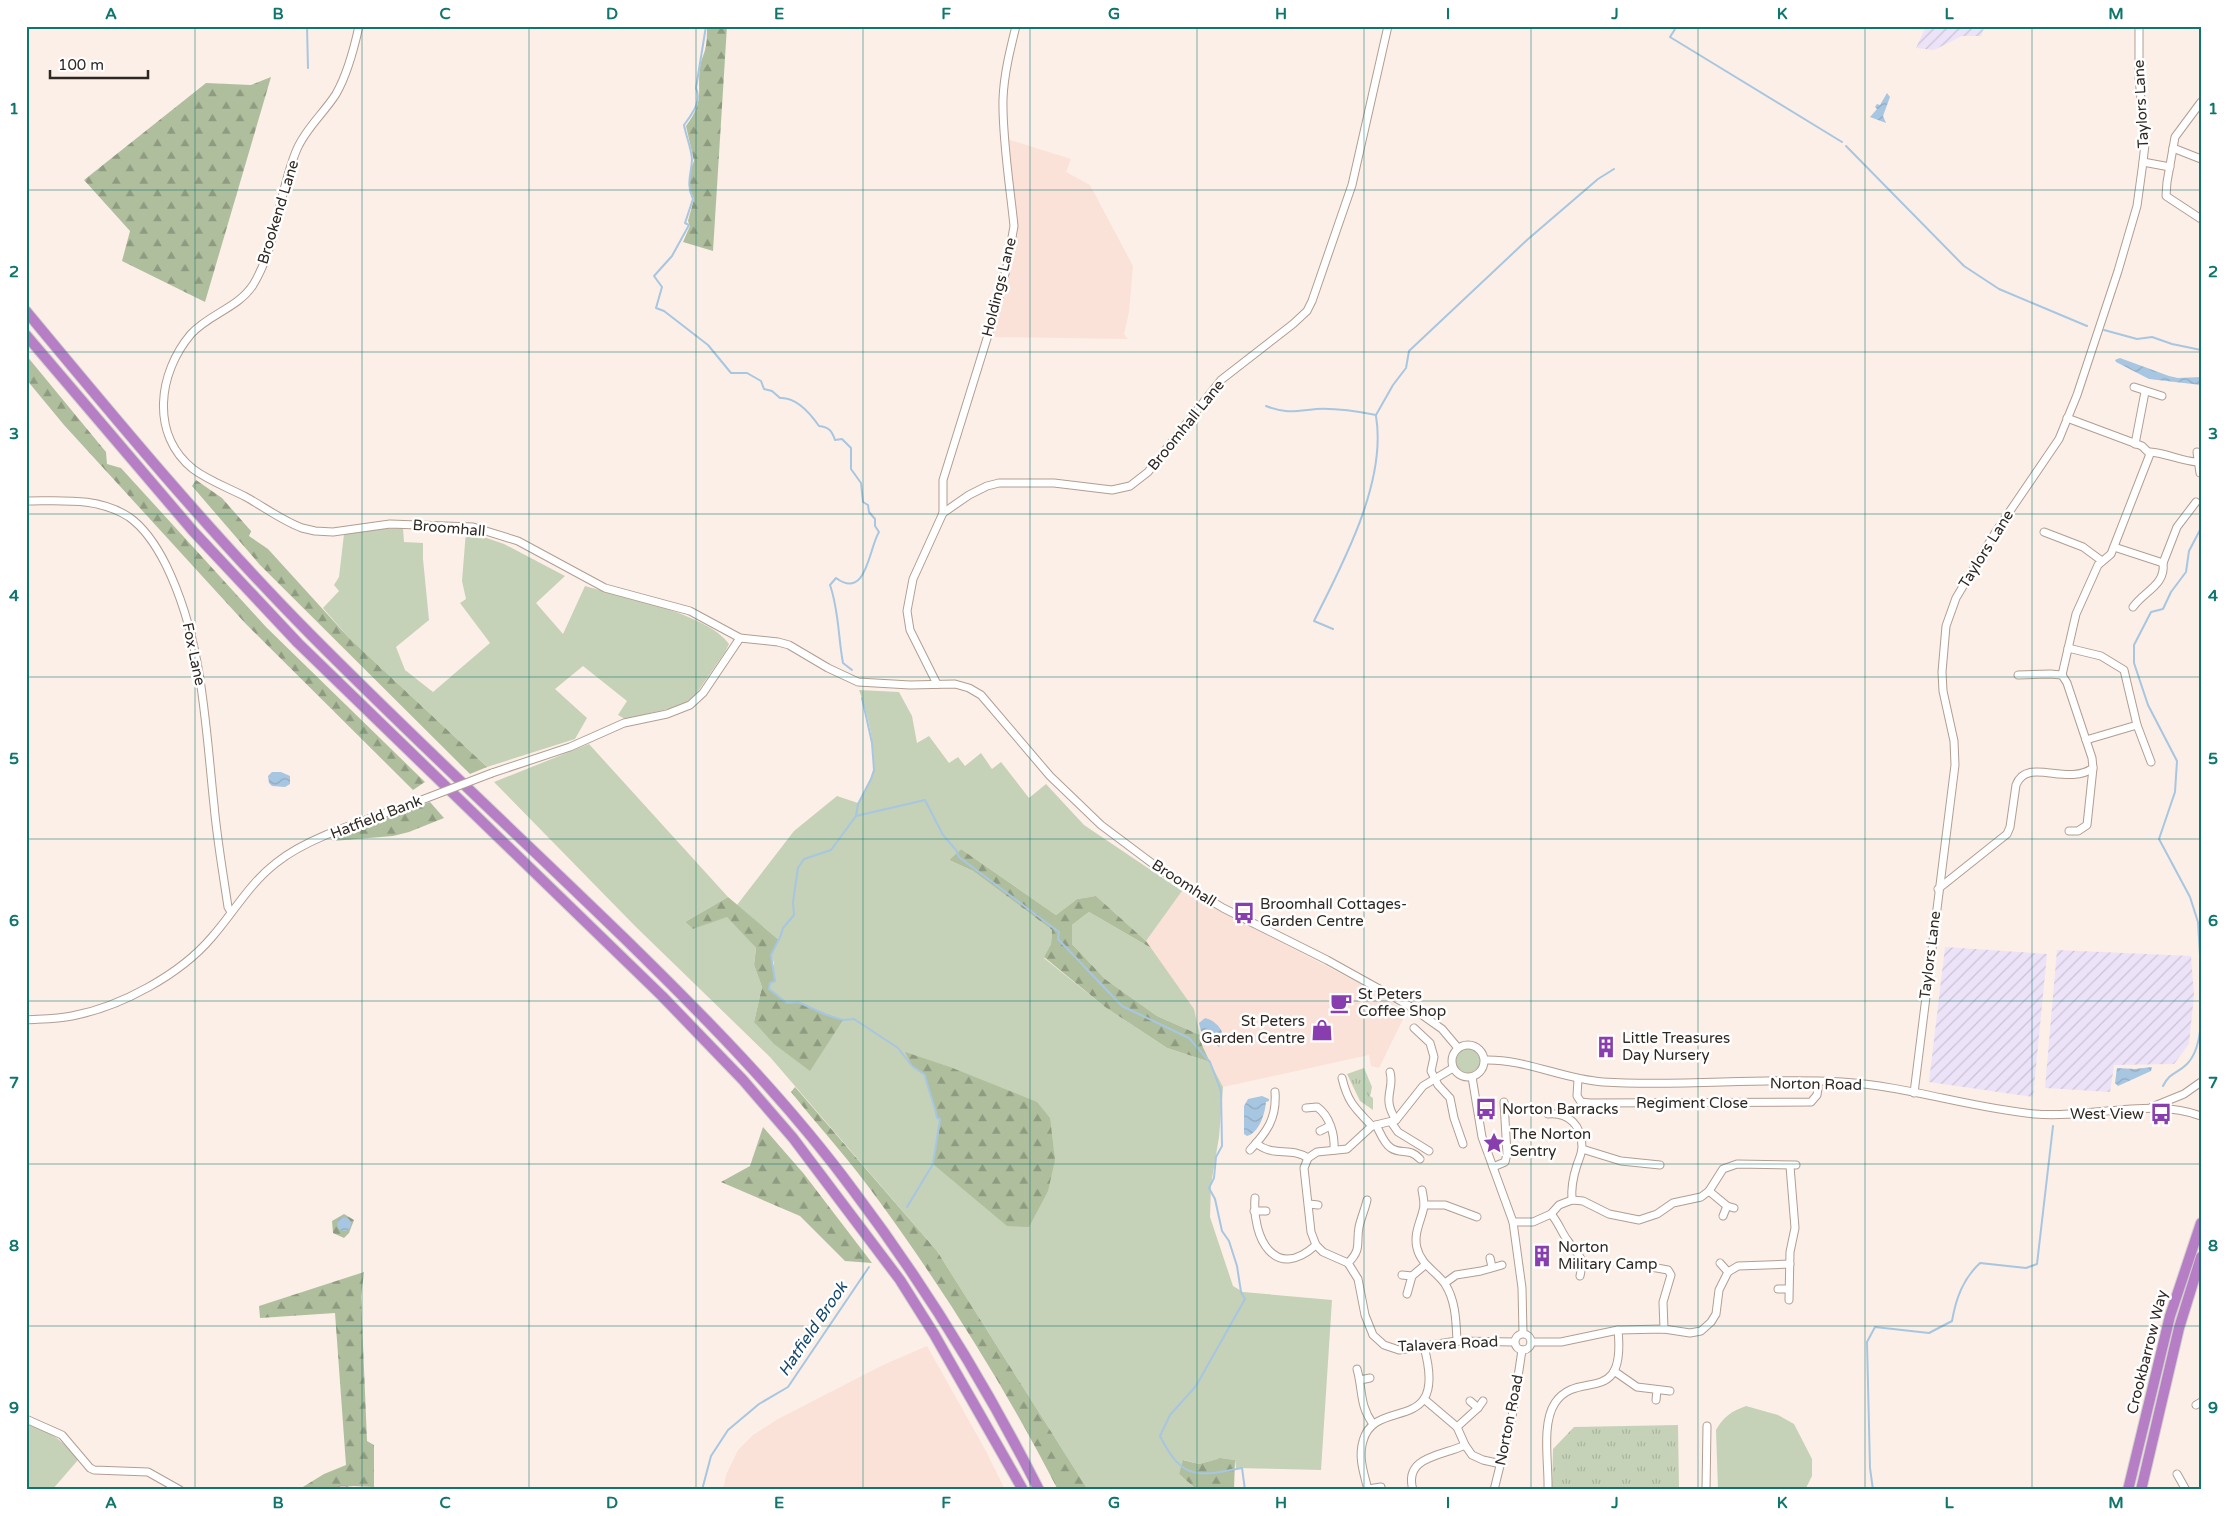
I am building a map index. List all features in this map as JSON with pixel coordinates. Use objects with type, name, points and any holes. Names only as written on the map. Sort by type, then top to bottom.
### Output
[{"type":"highway","points":[[26,311],[188,503],[310,634],[667,981],[754,1071],[802,1126],[852,1188],[913,1275],[965,1357],[1038,1490]]},
{"type":"highway","points":[[26,335],[193,531],[298,643],[655,989],[742,1080],[780,1123],[844,1202],[900,1280],[934,1334],[1023,1490]]},
{"type":"highway","name":"Crookbarrow Way","points":[[2128,1490],[2170,1316],[2201,1223]]},
{"type":"highway","name":"Crookbarrow Way","points":[[2140,1490],[2180,1328],[2201,1257]]},
{"type":"street","name":"Brookend Lane","points":[[208,479],[179,455],[167,433],[162,408],[166,381],[191,334],[211,317],[241,299],[254,284],[269,246],[296,150],[304,135],[331,100],[342,82],[359,26]]},
{"type":"street","name":"Holdings Lane","points":[[944,513],[943,480],[993,319],[1012,242],[1014,226],[1003,110],[1004,83],[1016,26]]},
{"type":"street","name":"Broomhall Lane","points":[[936,684],[910,630],[907,611],[913,579],[944,513],[969,495],[987,486],[999,484],[1054,483],[1112,490],[1130,486],[1148,472],[1221,380],[1301,318],[1312,301],[1352,185],[1388,26]]},
{"type":"street","name":"Taylors Lane","points":[[1914,1093],[1955,765],[1954,741],[1943,692],[1946,626],[1956,598],[2002,522],[2059,439],[2077,395],[2130,231],[2137,206],[2145,144],[2139,76],[2139,26]]},
{"type":"street","points":[[2201,102],[2175,137],[2166,196],[2201,219]]},
{"type":"street","points":[[2173,148],[2201,159]]},
{"type":"street","points":[[2143,162],[2170,167]]},
{"type":"street","points":[[2134,387],[2162,396]]},
{"type":"street","points":[[2135,444],[2145,392]]},
{"type":"street","points":[[2067,418],[2142,446],[2150,452],[2161,453],[2188,462],[2197,462]]},
{"type":"street","points":[[2069,831],[2078,831],[2088,825],[2093,768],[2067,683],[2062,675],[2076,614],[2102,561],[2111,554],[2134,500],[2150,452]]},
{"type":"street","points":[[2197,452],[2200,473]]},
{"type":"street","name":"Broomhall","points":[[208,479],[243,495],[288,522],[316,531],[333,532],[375,525],[473,526],[518,541],[594,583],[690,611],[740,638],[789,645],[828,668],[858,682],[878,684],[956,684],[969,688],[981,695],[1050,776],[1101,825],[1194,892],[1327,960],[1408,1005],[1442,1029],[1458,1048]]},
{"type":"street","name":"Fox Lane","points":[[26,501],[77,501],[109,506],[140,526],[150,537],[174,581],[192,634],[209,742],[212,785],[223,874],[228,907],[231,912]]},
{"type":"street","points":[[2133,607],[2142,596],[2158,584],[2164,570],[2163,563],[2177,527],[2196,502]]},
{"type":"street","points":[[2044,532],[2083,547],[2102,561]]},
{"type":"street","points":[[2114,547],[2163,563]]},
{"type":"street","name":"Hatfield Bank","points":[[26,1020],[51,1019],[92,1011],[155,983],[185,963],[205,945],[253,882],[295,850],[492,773],[570,747],[624,723],[667,714],[690,705],[703,694],[740,638]]},
{"type":"street","points":[[2068,648],[2100,656],[2124,670],[2137,725],[2151,762]]},
{"type":"street","points":[[2018,675],[2062,675]]},
{"type":"street","points":[[2086,740],[2137,725]]},
{"type":"street","points":[[1938,889],[2007,834],[2010,827],[2016,785],[2018,779],[2024,774],[2032,771],[2082,775],[2093,768]]},
{"type":"street","points":[[1414,1028],[1430,1043],[1433,1050],[1434,1057],[1431,1066],[1434,1079],[1450,1098],[1454,1118],[1463,1144]]},
{"type":"street","points":[[1464,1045],[1477,1047],[1482,1051],[1485,1060],[1482,1070],[1472,1077],[1463,1076],[1453,1068],[1452,1060],[1458,1048],[1464,1045]]},
{"type":"street","name":"Norton Road","points":[[1485,1060],[1501,1060],[1578,1079],[1656,1083],[1841,1082],[1914,1093],[2003,1111],[2078,1115],[2147,1109],[2187,1112],[2201,1116]]},
{"type":"street","points":[[1367,1200],[1358,1236],[1359,1248],[1355,1256],[1348,1263],[1323,1252],[1316,1244],[1311,1232],[1304,1168],[1308,1158],[1317,1152],[1347,1149],[1374,1125],[1393,1121],[1423,1086],[1453,1068]]},
{"type":"street","points":[[1390,1072],[1393,1081],[1388,1094],[1389,1105],[1398,1132],[1429,1152]]},
{"type":"street","points":[[1472,1077],[1480,1130],[1513,1222],[1522,1288],[1523,1333]]},
{"type":"street","points":[[1342,1078],[1346,1096],[1351,1104],[1374,1125],[1386,1144],[1392,1150],[1410,1151],[1420,1159]]},
{"type":"street","name":"Regiment Close","points":[[1578,1079],[1577,1096],[1581,1102],[1590,1103],[1811,1102],[1817,1094],[1818,1088]]},
{"type":"street","name":"Norton Road","points":[[2147,1109],[2172,1100],[2201,1082]]},
{"type":"street","points":[[1250,1150],[1269,1128],[1273,1119],[1275,1092]]},
{"type":"street","points":[[1493,1167],[1505,1162],[1507,1154],[1504,1102]]},
{"type":"street","points":[[1306,1108],[1320,1108],[1335,1139],[1334,1150]]},
{"type":"street","points":[[1548,1114],[1557,1113],[1569,1118],[1578,1126],[1582,1149],[1572,1185],[1572,1200]]},
{"type":"street","points":[[1320,1131],[1330,1126]]},
{"type":"street","points":[[1256,1143],[1266,1151],[1291,1151],[1308,1158]]},
{"type":"street","points":[[1582,1149],[1621,1160],[1660,1165]]},
{"type":"street","points":[[1513,1222],[1532,1222],[1552,1214],[1559,1205],[1572,1200],[1583,1201],[1609,1214],[1640,1220],[1658,1214],[1673,1203],[1693,1199],[1709,1191],[1723,1169],[1737,1164],[1793,1166],[1798,1206],[1790,1252],[1789,1300]]},
{"type":"street","points":[[1422,1190],[1424,1205],[1418,1226],[1416,1246],[1425,1265],[1445,1283],[1456,1317],[1457,1341]]},
{"type":"street","points":[[1709,1191],[1731,1207],[1723,1216]]},
{"type":"street","points":[[1255,1198],[1254,1218],[1260,1234],[1270,1251],[1275,1255],[1290,1259],[1300,1257],[1316,1244]]},
{"type":"street","points":[[1309,1204],[1318,1205]]},
{"type":"street","points":[[1424,1205],[1445,1205],[1470,1209],[1477,1217]]},
{"type":"street","points":[[1254,1211],[1266,1211]]},
{"type":"street","points":[[1552,1214],[1559,1222],[1568,1242],[1580,1256],[1583,1264],[1580,1276]]},
{"type":"street","points":[[1490,1258],[1492,1267]]},
{"type":"street","name":"Talavera Road","points":[[1348,1263],[1358,1279],[1365,1314],[1373,1335],[1384,1345],[1398,1350],[1457,1341],[1514,1342]]},
{"type":"street","points":[[1720,1263],[1728,1272]]},
{"type":"street","points":[[1583,1264],[1592,1265]]},
{"type":"street","points":[[1634,1264],[1662,1268],[1668,1270],[1671,1275],[1663,1302],[1664,1329]]},
{"type":"street","points":[[1531,1342],[1560,1342],[1618,1330],[1664,1329],[1690,1333],[1701,1331],[1711,1322],[1716,1314],[1719,1290],[1728,1272],[1738,1266],[1790,1264]]},
{"type":"street","points":[[1407,1294],[1412,1276],[1425,1265]]},
{"type":"street","points":[[1445,1283],[1456,1274],[1502,1265]]},
{"type":"street","points":[[1402,1275],[1412,1276]]},
{"type":"street","points":[[1778,1289],[1788,1289]]},
{"type":"street","points":[[1548,1490],[1548,1420],[1555,1402],[1572,1389],[1599,1383],[1614,1371],[1620,1351],[1618,1330]]},
{"type":"street","points":[[1523,1333],[1529,1336],[1531,1342],[1529,1348],[1522,1350],[1516,1348],[1514,1342],[1517,1336],[1523,1333]]},
{"type":"street","points":[[1381,1487],[1368,1489],[1361,1467],[1363,1440],[1373,1424],[1417,1407],[1424,1399],[1429,1387],[1430,1373],[1424,1347]]},
{"type":"street","name":"Norton Road","points":[[1494,1490],[1512,1417],[1522,1350]]},
{"type":"street","points":[[1357,1369],[1362,1404],[1373,1424]]},
{"type":"street","points":[[1614,1371],[1637,1387],[1670,1391]]},
{"type":"street","points":[[1360,1380],[1370,1378]]},
{"type":"street","points":[[1656,1400],[1658,1390]]},
{"type":"street","points":[[1424,1399],[1457,1427],[1464,1445],[1472,1455],[1501,1464]]},
{"type":"street","points":[[1457,1427],[1478,1408],[1483,1400]]},
{"type":"street","points":[[1470,1401],[1478,1408]]},
{"type":"street","points":[[26,1419],[62,1435],[90,1468],[94,1470],[148,1472],[180,1490]]},
{"type":"street","points":[[1706,1490],[1707,1426]]},
{"type":"street","points":[[1413,1490],[1411,1474],[1416,1465],[1464,1445]]},
{"type":"street","points":[[2176,1474],[2186,1490]]},
{"type":"shaded area","points":[[1926,26],[1985,26],[1981,36],[1962,36],[1934,50],[1916,48]]},
{"type":"shaded area","points":[[1007,139],[1071,159],[1066,172],[1090,185],[1133,266],[1129,312],[1124,334],[1128,339],[992,337],[1012,265],[1018,231]]},
{"type":"shaded area","points":[[1182,891],[1359,983],[1407,1011],[1379,1068],[1371,1066],[1369,1055],[1223,1087],[1202,1045],[1194,1009],[1146,941]]},
{"type":"shaded area","points":[[1945,947],[2047,954],[2033,1097],[1929,1082]]},
{"type":"shaded area","points":[[2057,950],[2191,956],[2194,995],[2189,1044],[2174,1064],[2114,1065],[2110,1092],[2045,1088]]},
{"type":"shaded area","points":[[927,1346],[986,1451],[1005,1490],[723,1490],[726,1475],[738,1450],[753,1435],[778,1419],[883,1365]]},
{"type":"green space","points":[[707,26],[727,26],[713,251],[683,242],[690,226],[688,221],[694,199],[690,189],[690,170],[694,161],[686,126],[698,101],[699,72],[705,52]]},
{"type":"green space","points":[[271,77],[205,302],[122,261],[130,231],[84,180],[206,83],[251,85]]},
{"type":"green space","points":[[26,355],[106,452],[107,464],[121,468],[266,627],[425,782],[413,790],[245,623],[64,425],[26,379]]},
{"type":"green space","points":[[196,480],[222,498],[251,531],[249,536],[268,549],[349,638],[487,767],[470,774],[260,565],[192,486]]},
{"type":"green space","points":[[403,528],[404,542],[423,543],[429,620],[396,647],[405,670],[433,692],[490,643],[460,603],[466,599],[462,581],[466,531],[504,544],[565,576],[536,603],[563,634],[585,586],[684,615],[719,633],[729,644],[694,697],[680,706],[625,719],[618,715],[627,701],[583,666],[555,689],[587,718],[575,739],[487,767],[349,638],[323,608],[339,591],[334,585],[339,577],[344,534]]},
{"type":"green space","points":[[859,690],[899,692],[912,716],[917,743],[929,736],[949,763],[958,757],[965,766],[981,753],[992,769],[1001,762],[1029,798],[1046,784],[1084,825],[1182,891],[1146,941],[1096,896],[1077,899],[1056,915],[961,849],[949,860],[973,871],[1052,930],[1051,944],[1044,958],[1105,1007],[1167,1048],[1210,1062],[1223,1087],[1219,1137],[1211,1185],[1210,1217],[1233,1286],[1243,1292],[1332,1300],[1321,1470],[1236,1468],[1235,1460],[1221,1458],[1199,1464],[1184,1460],[1179,1474],[1197,1490],[1088,1490],[937,1251],[770,1057],[636,927],[494,782],[589,744],[728,897],[685,922],[693,929],[727,916],[756,948],[754,965],[762,987],[754,1022],[843,1020],[798,1002],[787,1003],[769,989],[774,963],[771,955],[779,940],[737,905],[794,831],[837,796],[858,803],[865,791],[871,779],[874,759],[868,721]]},
{"type":"green space","points":[[430,802],[444,818],[409,832],[393,836],[333,841],[331,837]]},
{"type":"green space","points":[[961,849],[1056,915],[1077,899],[1096,896],[1146,941],[1151,948],[1089,912],[1072,925],[1072,944],[1105,979],[1157,1016],[1200,1035],[1202,1045],[1210,1062],[1167,1048],[1105,1007],[1044,957],[1051,944],[1052,930],[973,871],[949,860]]},
{"type":"green space","points":[[728,897],[779,940],[771,955],[775,981],[770,983],[769,989],[787,1003],[798,1002],[843,1020],[810,1071],[774,1044],[754,1022],[762,987],[754,965],[756,948],[727,917],[693,929],[685,922]]},
{"type":"green space","points":[[1089,912],[1151,948],[1194,1009],[1200,1035],[1157,1016],[1105,979],[1072,944],[1072,925]]},
{"type":"green space","points":[[1468,1049],[1477,1052],[1480,1061],[1477,1070],[1468,1073],[1459,1070],[1456,1061],[1459,1052]]},
{"type":"green space","points":[[905,1052],[950,1067],[1037,1102],[1050,1118],[1055,1160],[1048,1191],[1029,1227],[1007,1226],[933,1164],[940,1120],[937,1118],[925,1075],[912,1066]]},
{"type":"green space","points":[[1364,1068],[1372,1087],[1370,1096],[1373,1098],[1373,1110],[1360,1101],[1347,1074]]},
{"type":"green space","points":[[795,1087],[937,1251],[1088,1490],[1058,1490],[1018,1415],[951,1306],[869,1187],[791,1092]]},
{"type":"green space","points":[[763,1127],[804,1174],[872,1263],[845,1261],[800,1216],[721,1182],[750,1166]]},
{"type":"green space","points":[[344,1214],[354,1220],[349,1233],[344,1238],[333,1233],[332,1221]]},
{"type":"green space","points":[[364,1272],[361,1296],[367,1441],[374,1445],[374,1487],[354,1486],[298,1490],[324,1474],[346,1465],[335,1313],[260,1318],[259,1306]]},
{"type":"green space","points":[[1746,1406],[1778,1415],[1794,1424],[1812,1459],[1812,1476],[1805,1490],[1718,1490],[1716,1430],[1728,1415]]},
{"type":"green space","points":[[26,1422],[55,1437],[78,1460],[52,1490],[26,1490]]},
{"type":"green space","points":[[1678,1425],[1679,1490],[1552,1490],[1553,1449],[1574,1427]]},
{"type":"green space","points":[[1221,1458],[1235,1460],[1234,1490],[1197,1490],[1179,1474],[1183,1460],[1199,1464]]},
{"type":"water","points":[[1887,93],[1890,97],[1883,116],[1886,123],[1870,117],[1877,109],[1875,107],[1877,104],[1880,105]]},
{"type":"water","points":[[2120,358],[2169,376],[2178,378],[2201,377],[2201,385],[2149,379],[2116,362],[2115,360]]},
{"type":"water","points":[[272,772],[281,772],[290,776],[290,784],[285,787],[272,786],[269,783],[268,776]]},
{"type":"water","points":[[1205,1018],[1218,1025],[1223,1033],[1222,1042],[1219,1047],[1201,1031],[1199,1023]]},
{"type":"water","points":[[2152,1067],[2151,1071],[2118,1086],[2115,1083],[2117,1068],[2135,1069]]},
{"type":"water","points":[[1262,1096],[1269,1099],[1266,1102],[1263,1117],[1255,1131],[1247,1136],[1244,1134],[1244,1106],[1248,1099]]},
{"type":"water","points":[[341,1217],[347,1217],[351,1224],[347,1231],[341,1231],[337,1227],[337,1221]]},
{"type":"waterway","points":[[307,26],[308,68]]},
{"type":"waterway","name":"Hatfield Brook","points":[[706,26],[696,88],[698,93],[697,103],[684,125],[692,160],[689,184],[693,199],[685,223],[689,225],[672,256],[654,276],[662,287],[656,308],[664,311],[708,345],[731,373],[747,373],[761,381],[764,389],[772,391],[780,398],[786,398],[797,403],[807,411],[819,426],[830,430],[835,440],[842,439],[851,448],[851,469],[861,483],[863,502],[868,505],[869,512],[875,519],[875,526],[879,532],[861,578],[854,583],[846,583],[836,578],[830,585],[837,614],[843,663],[852,670]]},
{"type":"waterway","points":[[1677,26],[1670,37],[1842,142]]},
{"type":"waterway","points":[[1846,146],[1964,266],[1999,289],[2087,326]]},
{"type":"waterway","points":[[1266,406],[1285,411],[1331,409],[1376,415],[1393,385],[1406,368],[1409,351],[1527,240],[1598,179],[1614,169]]},
{"type":"waterway","points":[[2104,330],[2137,339],[2152,337],[2172,344],[2201,350]]},
{"type":"waterway","points":[[1333,629],[1314,621],[1349,548],[1369,495],[1378,441],[1376,416]]},
{"type":"waterway","points":[[2201,528],[2189,551],[2186,572],[2171,592],[2163,609],[2151,612],[2134,645],[2134,663],[2148,705],[2177,761],[2175,792],[2159,839],[2190,897],[2198,922],[2201,972]]},
{"type":"waterway","name":"Hatfield Brook","points":[[862,698],[872,743],[874,770],[858,804],[856,816],[831,850],[804,859],[798,868],[793,902],[794,915],[783,928],[771,955],[775,981],[770,983],[769,989],[787,1003],[798,1002],[843,1020],[854,1019],[898,1048],[912,1066],[925,1075],[937,1118],[940,1119],[933,1164],[907,1207]]},
{"type":"waterway","points":[[856,816],[925,800],[943,835],[956,850],[959,857],[1059,932],[1058,939],[1122,1006],[1189,1038],[1210,1062],[1221,1091],[1222,1146],[1216,1157],[1214,1178],[1209,1188],[1215,1199],[1222,1231],[1229,1241],[1237,1266],[1241,1292],[1245,1299],[1196,1386],[1170,1415],[1160,1436],[1176,1461],[1192,1472],[1213,1473],[1242,1468],[1245,1490]]},
{"type":"waterway","points":[[2163,1086],[2168,1078],[2187,1064],[2196,1050],[2201,1022]]},
{"type":"waterway","points":[[1873,1490],[1870,1468],[1867,1342],[1875,1327],[1929,1333],[1952,1321],[1961,1289],[1980,1263],[2026,1268],[2037,1264],[2053,1126]]},
{"type":"waterway","name":"Hatfield Brook","points":[[702,1490],[711,1456],[728,1430],[759,1404],[788,1387],[869,1267]]},
{"type":"place","name":"Broomhall Cottages- Garden Centre","points":[[1244,913]]},
{"type":"place","name":"St Peters Coffee Shop","points":[[1341,1003]]},
{"type":"place","name":"St Peters Garden Centre","points":[[1322,1030]]},
{"type":"place","name":"Little Treasures Day Nursery","points":[[1606,1047]]},
{"type":"place","name":"Norton Barracks","points":[[1486,1109]]},
{"type":"place","name":"West View","points":[[2161,1114]]},
{"type":"place","name":"The Norton Sentry","points":[[1494,1143]]},
{"type":"place","name":"Norton Military Camp","points":[[1542,1256]]}]
